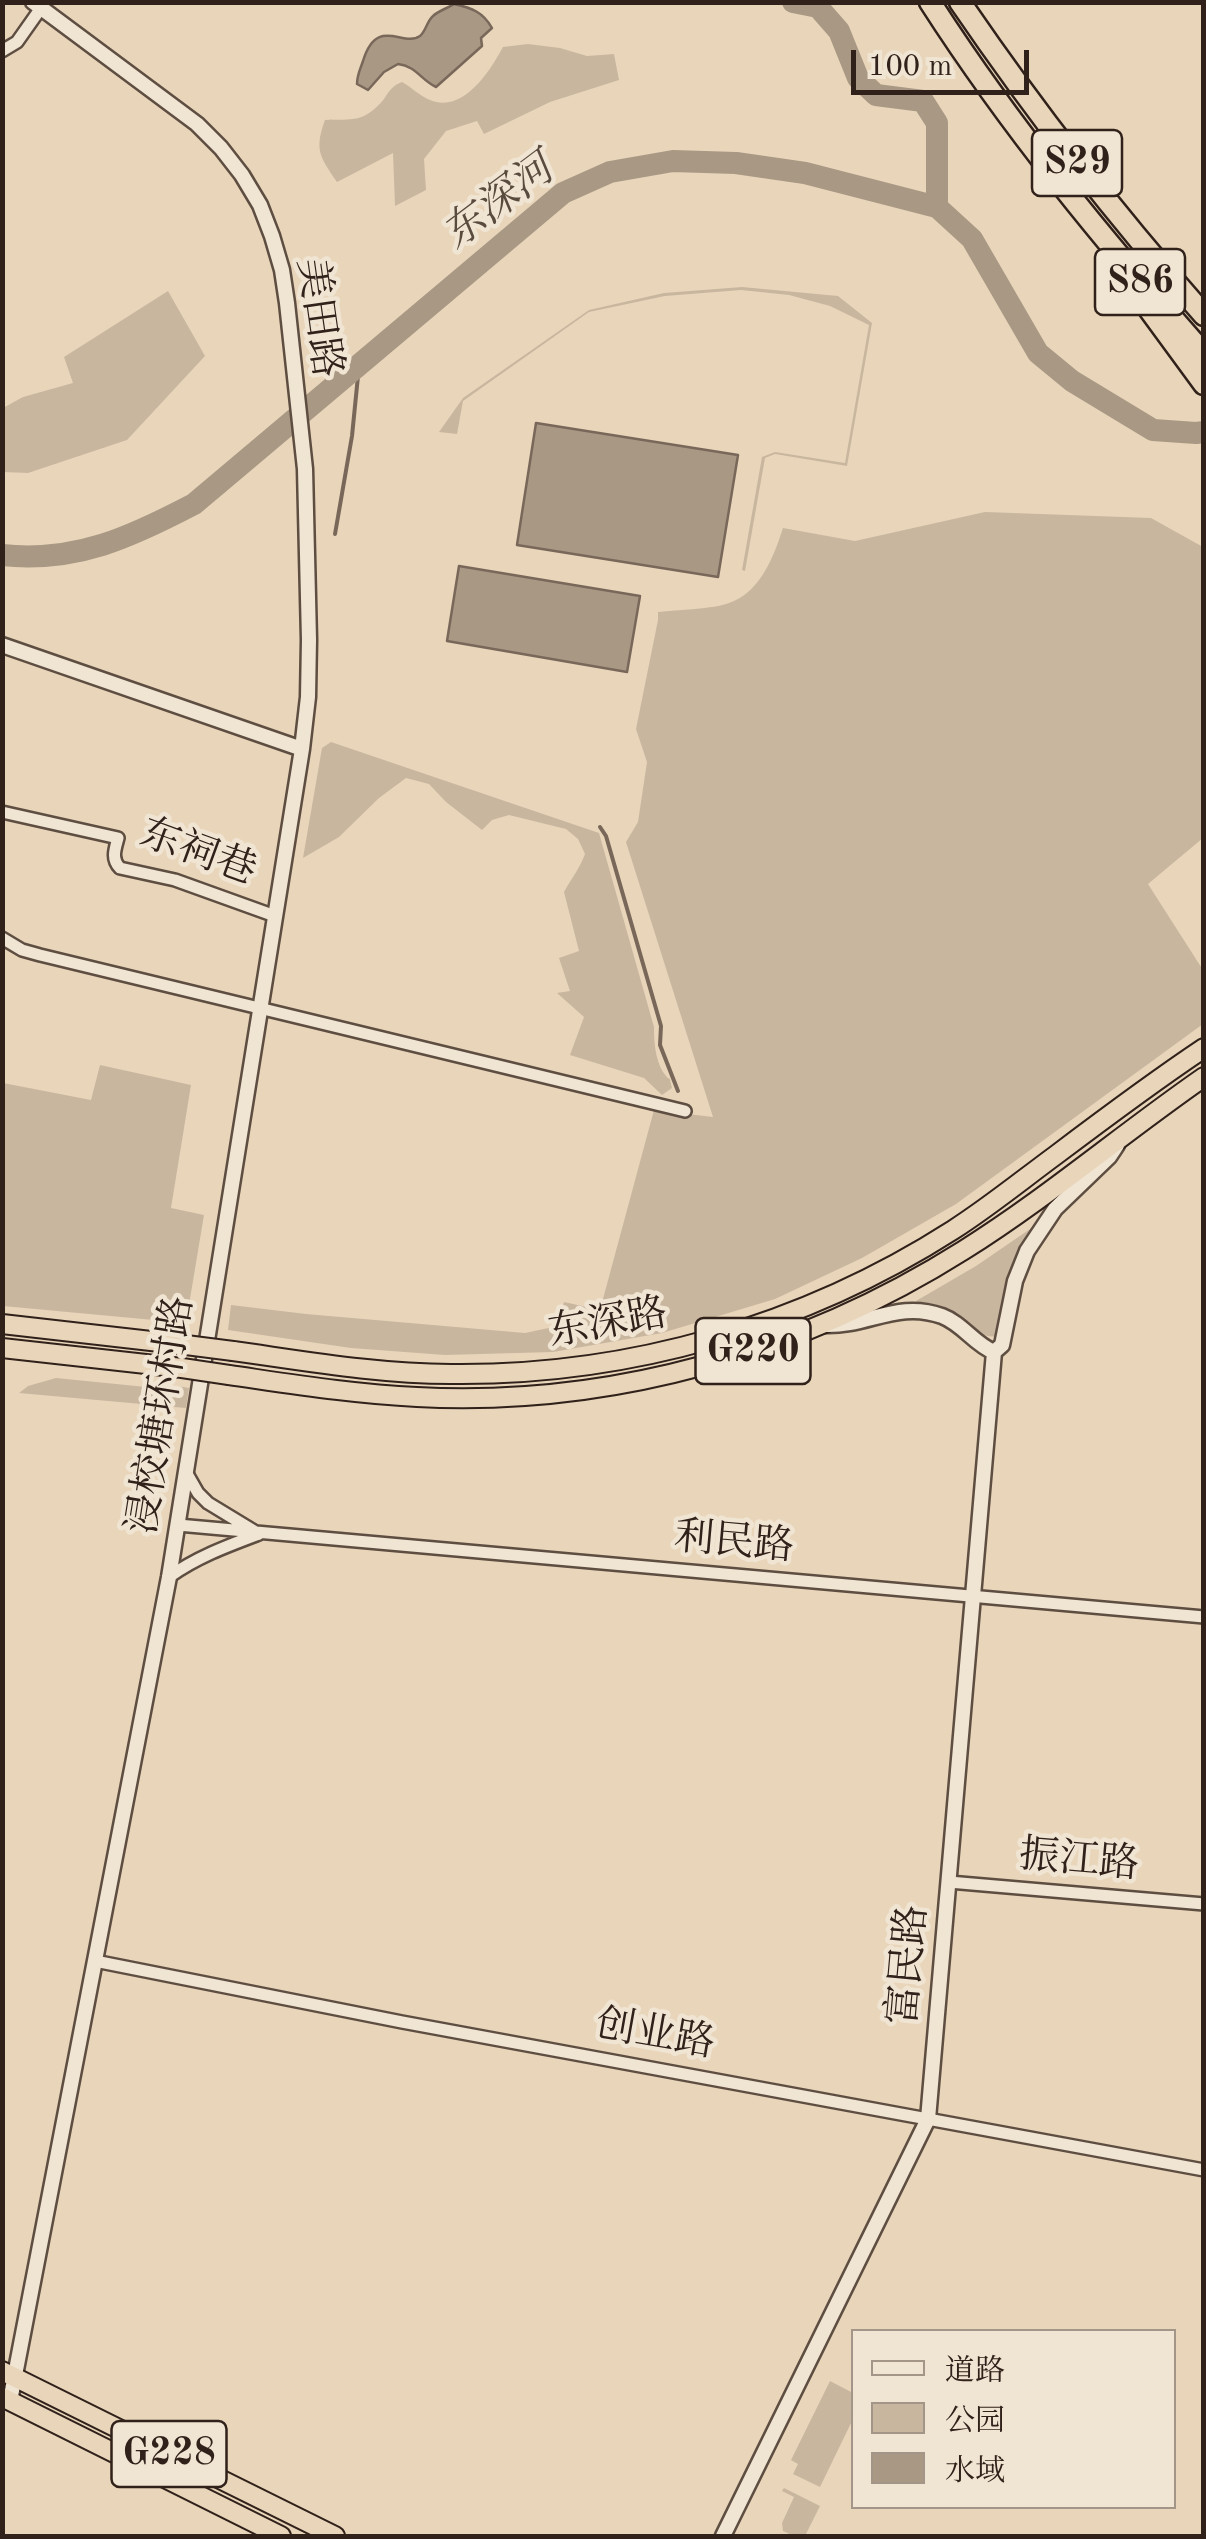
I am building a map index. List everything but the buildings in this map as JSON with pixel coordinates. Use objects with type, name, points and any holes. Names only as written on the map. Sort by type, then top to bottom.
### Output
[{"type":"highway","name":"S29","points":[[930,2],[1012,123],[1079,209],[1204,384]]},
{"type":"highway","name":"S29","points":[[960,2],[1060,142],[1204,315]]},
{"type":"highway","name":"S86","points":[[1079,209],[1204,354]]},
{"type":"highway","name":"东深路","points":[[2,1324],[388,1371],[512,1373],[634,1358],[754,1326],[843,1291],[928,1245],[994,1202],[1204,1048]]},
{"type":"highway","name":"东深路","points":[[2,1348],[418,1397],[545,1394],[608,1387],[669,1374],[761,1348],[882,1298],[968,1248],[1204,1077]]},
{"type":"highway","name":"G228","points":[[8,2374],[335,2536]]},
{"type":"highway","name":"G228","points":[[6,2399],[281,2536]]},
{"type":"street","points":[[2,51],[16,42],[37,5]]},
{"type":"street","name":"美田路","points":[[37,5],[197,124],[242,175],[272,236],[282,270],[292,338],[305,469],[309,670],[302,749]]},
{"type":"street","points":[[2,645],[302,749]]},
{"type":"street","name":"浸校塘环村路","points":[[6,2399],[169,1577],[302,749]]},
{"type":"street","name":"东祠巷","points":[[2,812],[118,838],[114,857],[120,868],[175,880],[276,916]]},
{"type":"street","points":[[2,938],[40,956],[685,1111]]},
{"type":"street","name":"富民路","points":[[722,2536],[928,2119],[994,1352],[1002,1346],[1015,1281],[1026,1250],[1055,1210],[1109,1157],[1124,1135]]},
{"type":"street","points":[[824,1325],[846,1326],[904,1310],[928,1312],[960,1326],[994,1352]]},
{"type":"street","name":"利民路","points":[[186,1472],[198,1494],[260,1534]]},
{"type":"street","name":"利民路","points":[[178,1526],[1204,1617]]},
{"type":"street","name":"利民路","points":[[169,1577],[210,1552],[260,1534]]},
{"type":"street","name":"振江路","points":[[949,1882],[1204,1904]]},
{"type":"street","name":"创业路","points":[[95,1961],[402,2022],[1204,2170]]},
{"type":"green space","points":[[528,44],[587,56],[614,54],[619,80],[550,102],[484,134],[477,121],[446,131],[424,159],[426,190],[395,206],[393,153],[337,182],[326,166],[320,153],[325,120],[364,116],[402,82],[430,100],[454,101],[474,88],[503,47]]},
{"type":"green space","points":[[742,287],[838,296],[872,323],[847,466],[775,454],[765,458],[745,571],[742,570],[762,457],[775,452],[845,463],[869,325],[830,306],[789,295],[741,290],[665,296],[589,312],[463,401],[457,434],[439,432],[463,398],[589,310],[664,293]]},
{"type":"green space","points":[[168,291],[205,356],[127,440],[28,473],[3,472],[3,408],[23,397],[73,383],[64,357]]},
{"type":"green space","points":[[985,512],[1151,518],[1203,547],[1203,838],[1148,884],[1203,970],[1203,1024],[956,1204],[862,1258],[775,1299],[662,1333],[553,1352],[445,1355],[351,1348],[228,1330],[231,1305],[525,1333],[558,1326],[564,1302],[600,1310],[654,1110],[713,1117],[626,842],[638,822],[647,762],[636,729],[658,612],[714,607],[740,598],[764,572],[783,528],[855,541]]},
{"type":"green space","points":[[331,742],[599,833],[654,1027],[658,1061],[672,1088],[662,1095],[644,1078],[570,1055],[584,1017],[557,993],[570,991],[559,958],[579,951],[564,892],[585,854],[578,839],[566,829],[509,815],[492,820],[482,830],[429,784],[406,778],[339,837],[303,858],[322,748]]},
{"type":"green space","points":[[100,1065],[191,1085],[171,1208],[204,1215],[186,1323],[3,1306],[3,1083],[91,1100]]},
{"type":"green space","points":[[1033,1227],[1013,1267],[997,1336],[983,1335],[945,1307],[917,1303],[916,1301]]},
{"type":"green space","points":[[56,1378],[146,1387],[153,1382],[189,1388],[186,1408],[19,1393],[28,1386]]},
{"type":"green space","points":[[830,2381],[851,2392],[851,2423],[820,2487],[793,2474],[798,2464],[791,2460]]},
{"type":"green space","points":[[784,2488],[820,2506],[805,2536],[783,2531],[782,2523],[794,2497],[782,2491]]},
{"type":"water","points":[[454,4],[476,12],[492,28],[481,38],[482,46],[436,87],[409,67],[398,64],[384,72],[368,90],[357,84],[375,39],[420,36],[433,16]]},
{"type":"water","points":[[536,423],[738,455],[718,577],[517,545]]},
{"type":"water","points":[[459,566],[640,596],[627,672],[447,641]]},
{"type":"waterway","points":[[793,2],[818,7],[839,31],[858,78],[876,95],[923,101],[937,123],[937,207]]},
{"type":"waterway","name":"东深河","points":[[2,555],[54,555],[102,545],[194,504],[563,193],[610,172],[673,161],[736,163],[805,173],[937,207],[972,239],[1038,353],[1072,381],[1153,430],[1204,432]]},
{"type":"waterway","points":[[335,534],[359,366]]},
{"type":"waterway","points":[[600,827],[606,836],[661,1026],[660,1045],[678,1091]]}]
